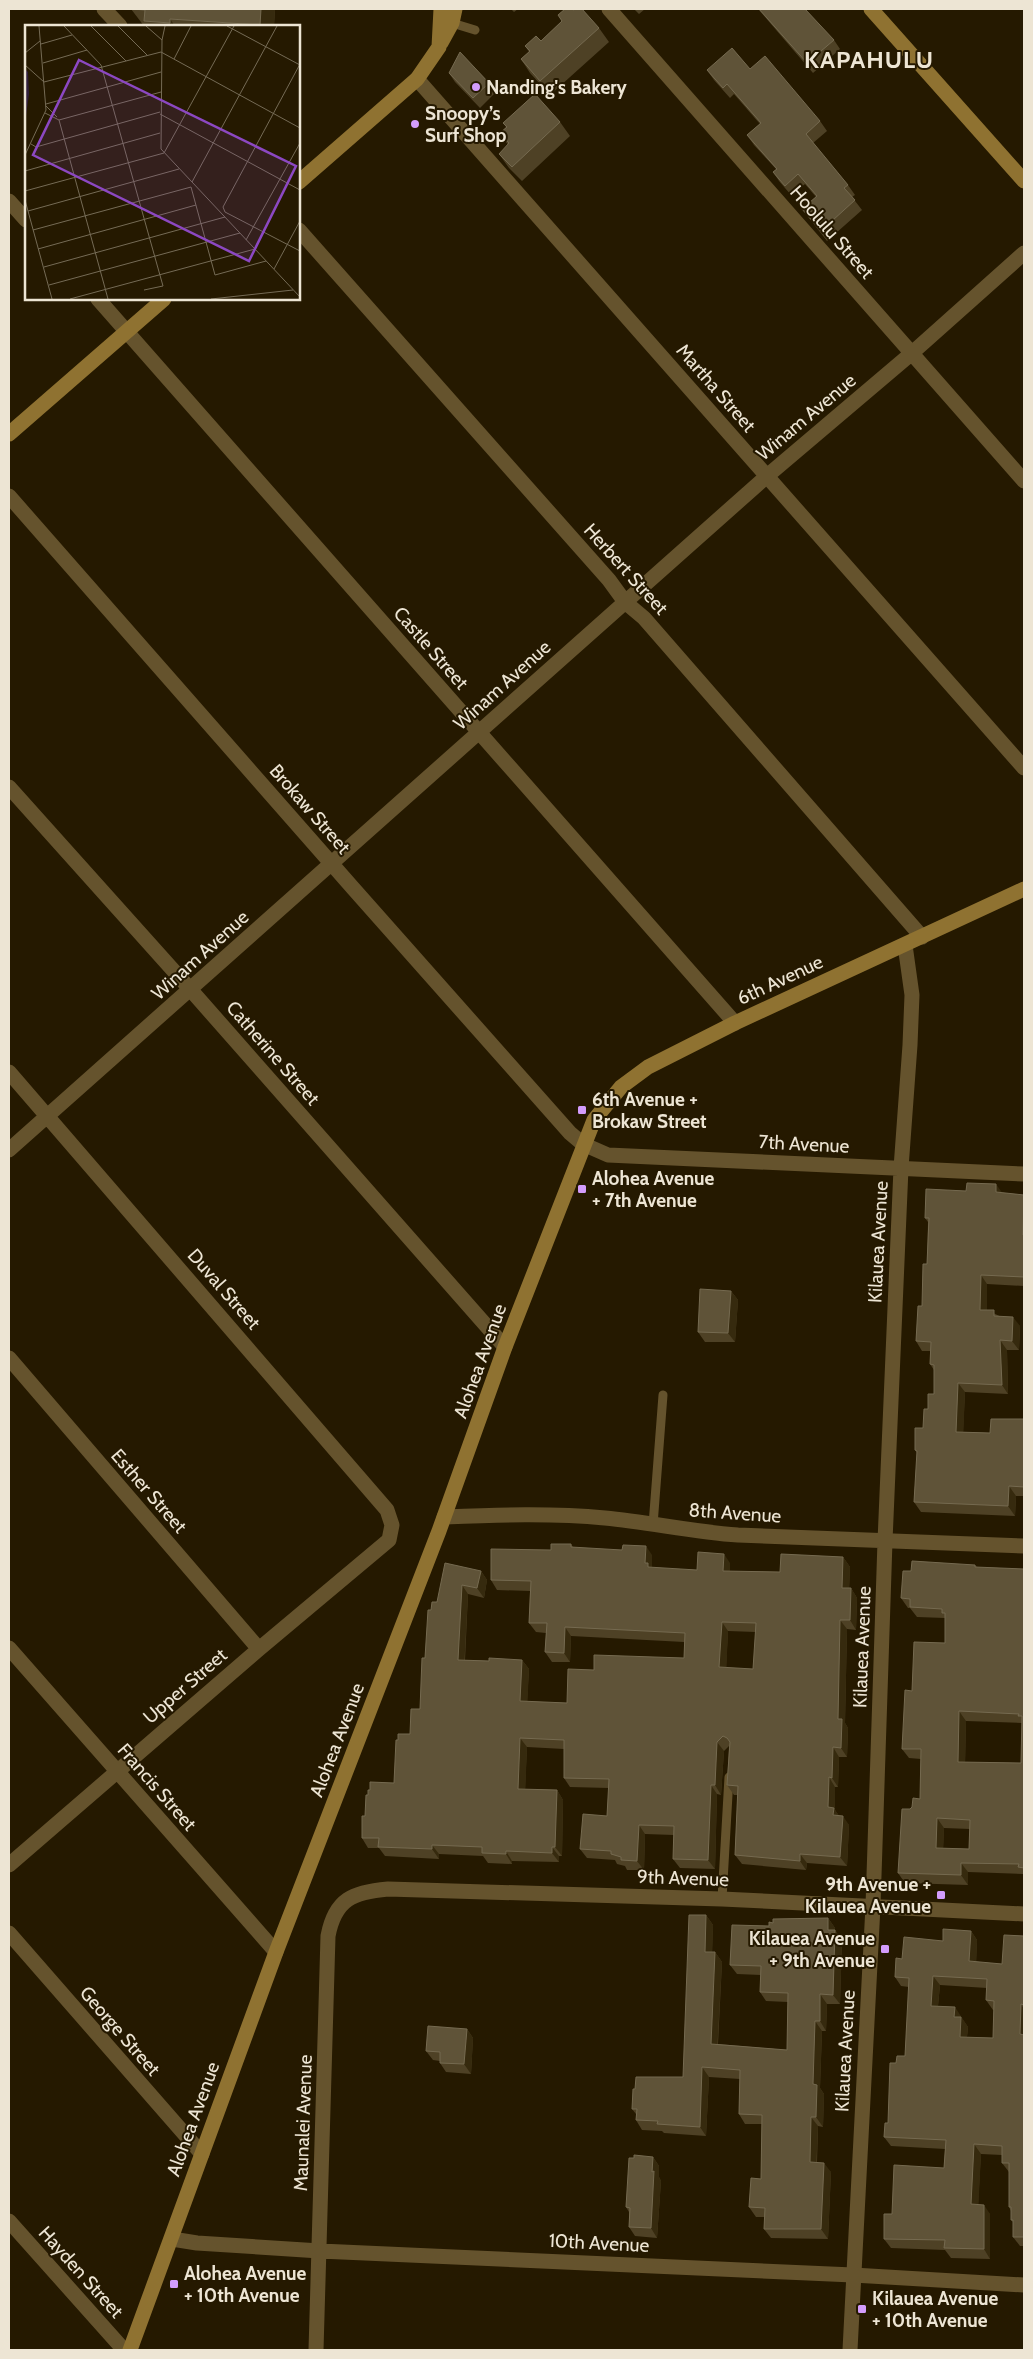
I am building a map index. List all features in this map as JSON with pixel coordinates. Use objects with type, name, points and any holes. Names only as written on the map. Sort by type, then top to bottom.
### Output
[{"type":"street","points":[[104,9],[119,25]]},
{"type":"street","points":[[439,47],[441,9]]},
{"type":"street","name":"Hoolulu Street","points":[[609,9],[1024,481]]},
{"type":"street","points":[[871,9],[1024,181]]},
{"type":"street","points":[[300,181],[417,79],[439,47],[454,16]]},
{"type":"street","name":"Martha Street","points":[[417,79],[1024,768]]},
{"type":"street","points":[[9,201],[25,219]]},
{"type":"street","name":"Herbert Street","points":[[300,231],[609,580],[625,602],[644,618],[922,937]]},
{"type":"street","name":"Winam Avenue","points":[[9,1150],[766,476],[912,353],[1024,253]]},
{"type":"street","name":"Castle Street","points":[[99,300],[735,1023]]},
{"type":"street","points":[[9,434],[163,300]]},
{"type":"street","name":"Brokaw Street","points":[[9,496],[570,1133],[583,1144]]},
{"type":"street","name":"Catherine Street","points":[[9,787],[190,989],[505,1347]]},
{"type":"street","name":"6th Avenue","points":[[583,1144],[594,1120],[621,1087],[632,1077],[735,1023],[1024,889]]},
{"type":"street","name":"Kilauea Avenue","points":[[850,2350],[873,1906],[885,1541],[901,1168],[912,995],[906,945]]},
{"type":"street","name":"Duval Street","points":[[9,1072],[387,1510],[392,1525],[389,1540]]},
{"type":"street","name":"7th Avenue","points":[[583,1144],[608,1155],[1024,1174]]},
{"type":"street","name":"Alohea Avenue","points":[[130,2350],[276,1952],[444,1518],[505,1347],[583,1144]]},
{"type":"street","name":"Esther Street","points":[[9,1358],[259,1649]]},
{"type":"street","name":"8th Avenue","points":[[444,1518],[520,1514],[560,1515],[606,1518],[738,1536],[1024,1546]]},
{"type":"street","name":"Upper Street","points":[[9,1865],[259,1649],[389,1540]]},
{"type":"street","name":"Francis Street","points":[[9,1648],[276,1952]]},
{"type":"street","name":"9th Avenue","points":[[343,1902],[356,1894],[388,1889],[722,1899],[1024,1914]]},
{"type":"street","name":"Maunalei Avenue","points":[[316,2350],[328,1936],[330,1922],[336,1910],[343,1902]]},
{"type":"street","name":"George Street","points":[[9,1933],[202,2154]]},
{"type":"street","name":"Hayden Street","points":[[9,2221],[124,2350]]},
{"type":"street","name":"10th Avenue","points":[[172,2239],[197,2243],[320,2251],[853,2275],[1024,2285]]},
{"type":"lane","points":[[454,16],[475,30]]},
{"type":"lane","points":[[653,1525],[663,1395]]},
{"type":"lane","points":[[722,1899],[729,1772]]},
{"type":"building","points":[[132,9],[261,9],[260,25],[170,19],[170,23],[144,21],[145,10]]},
{"type":"building","points":[[565,9],[582,9],[599,28],[540,81],[521,59],[530,51],[525,46],[536,36],[541,41],[562,21],[558,15]]},
{"type":"building","points":[[759,9],[805,9],[834,40],[807,63]]},
{"type":"building","points":[[732,48],[750,69],[765,56],[820,121],[806,134],[848,185],[844,188],[855,200],[821,231],[802,209],[817,196],[798,174],[785,186],[773,172],[777,169],[747,135],[761,123],[727,84],[723,88],[707,70]]},
{"type":"building","name":"Nanding's Bakery","points":[[460,52],[489,83],[473,98],[449,73]]},
{"type":"building","points":[[535,94],[560,122],[512,167],[499,154],[509,143],[500,133],[507,127],[503,123]]},
{"type":"building","points":[[967,1183],[996,1184],[996,1192],[1024,1195],[1024,1277],[981,1275],[980,1310],[994,1310],[994,1316],[1013,1317],[1012,1341],[1000,1340],[1002,1385],[958,1383],[956,1432],[990,1433],[991,1419],[1024,1419],[1024,1487],[1009,1486],[1008,1506],[914,1502],[917,1451],[915,1450],[915,1428],[923,1428],[924,1409],[928,1409],[928,1394],[934,1394],[934,1365],[930,1364],[931,1342],[916,1341],[918,1306],[922,1306],[923,1264],[927,1264],[929,1218],[925,1218],[926,1189],[966,1191]]},
{"type":"building","points":[[700,1289],[731,1291],[728,1333],[698,1332]]},
{"type":"building","points":[[551,1544],[571,1544],[571,1547],[622,1550],[623,1545],[646,1546],[645,1563],[648,1563],[648,1567],[697,1570],[698,1552],[724,1554],[723,1571],[780,1572],[781,1554],[843,1557],[842,1588],[851,1588],[850,1620],[840,1620],[838,1719],[842,1719],[841,1748],[833,1747],[832,1778],[829,1777],[828,1807],[834,1808],[833,1815],[843,1816],[840,1857],[800,1854],[800,1861],[735,1855],[738,1786],[727,1785],[730,1742],[723,1736],[717,1742],[715,1785],[711,1785],[708,1860],[673,1859],[674,1826],[639,1825],[637,1861],[621,1860],[621,1857],[611,1854],[611,1851],[580,1849],[583,1814],[607,1816],[609,1779],[564,1778],[564,1740],[520,1738],[518,1789],[557,1790],[555,1847],[552,1847],[552,1853],[506,1851],[506,1854],[482,1853],[482,1847],[432,1845],[432,1849],[378,1847],[379,1838],[362,1838],[362,1816],[365,1816],[366,1795],[368,1795],[368,1790],[370,1790],[370,1782],[394,1783],[396,1740],[398,1740],[398,1734],[410,1734],[411,1709],[420,1709],[422,1658],[425,1658],[428,1610],[431,1610],[432,1602],[437,1602],[445,1563],[481,1571],[477,1588],[462,1585],[458,1660],[489,1661],[489,1658],[522,1660],[520,1701],[567,1703],[568,1669],[594,1670],[594,1655],[684,1658],[685,1633],[565,1627],[564,1653],[545,1652],[547,1623],[529,1623],[531,1581],[491,1580],[491,1549],[551,1550]],"holes":[[[722,1622],[756,1623],[753,1669],[719,1667]]]},
{"type":"building","points":[[912,1561],[1024,1569],[1024,1868],[1018,1867],[1019,1864],[961,1863],[961,1875],[898,1873],[902,1809],[910,1809],[912,1807],[913,1798],[920,1799],[921,1749],[902,1749],[905,1690],[912,1691],[914,1642],[945,1643],[945,1613],[942,1613],[942,1609],[910,1607],[910,1599],[901,1598],[903,1571],[911,1571]],"holes":[[[959,1711],[1019,1714],[1018,1716],[1022,1716],[1021,1763],[958,1762]],[[937,1818],[970,1820],[969,1849],[936,1848]]]},
{"type":"building","points":[[689,1915],[706,1915],[705,1952],[715,1952],[711,2044],[787,2050],[788,1993],[760,1992],[761,1966],[730,1965],[732,1925],[769,1926],[769,1922],[773,1923],[773,1919],[828,1918],[828,1930],[835,1930],[833,1995],[820,1994],[820,2021],[815,2021],[813,2084],[817,2085],[816,2117],[811,2117],[810,2162],[824,2163],[821,2229],[764,2229],[765,2208],[749,2207],[751,2178],[761,2179],[762,2115],[739,2114],[740,2070],[702,2067],[700,2127],[657,2124],[658,2121],[636,2120],[637,2109],[632,2109],[636,2077],[683,2077]]},
{"type":"building","points":[[943,1929],[971,1931],[969,1961],[1002,1964],[1004,1935],[1024,1936],[1024,2005],[1021,2004],[1020,2034],[1024,2035],[1024,2237],[1013,2237],[1013,2220],[1011,2220],[1011,2207],[1009,2207],[1009,2163],[1002,2163],[1002,2146],[974,2144],[971,2204],[984,2205],[984,2249],[944,2248],[945,2240],[884,2239],[884,2214],[892,2214],[894,2165],[944,2168],[946,2140],[884,2137],[885,2123],[888,2123],[890,2063],[896,2063],[897,2056],[905,2056],[909,1978],[895,1977],[896,1958],[902,1959],[904,1937],[943,1941]],"holes":[[[933,1976],[987,1979],[986,2000],[994,2001],[993,2038],[960,2037],[961,2017],[954,2017],[955,2007],[931,2006]]]},
{"type":"building","points":[[428,2026],[467,2029],[464,2064],[440,2063],[440,2052],[426,2051]]},
{"type":"building","points":[[634,2155],[653,2157],[651,2228],[629,2227],[630,2208],[626,2207],[629,2158],[634,2158]]},
{"type":"place","name":"Nanding's Bakery","points":[[476,87]]},
{"type":"place","name":"Snoopy’s Surf Shop","points":[[415,124]]},
{"type":"place","name":"6th Avenue + Brokaw Street","points":[[582,1110]]},
{"type":"place","name":"Alohea Avenue + 7th Avenue","points":[[582,1189]]},
{"type":"place","name":"9th Avenue + Kilauea Avenue","points":[[941,1895]]},
{"type":"place","name":"Kilauea Avenue + 9th Avenue","points":[[885,1949]]},
{"type":"place","name":"Alohea Avenue + 10th Avenue","points":[[174,2284]]},
{"type":"place","name":"Kilauea Avenue + 10th Avenue","points":[[862,2309]]},
{"type":"district","name":"KAPAHULU","points":[[869,59]]}]
